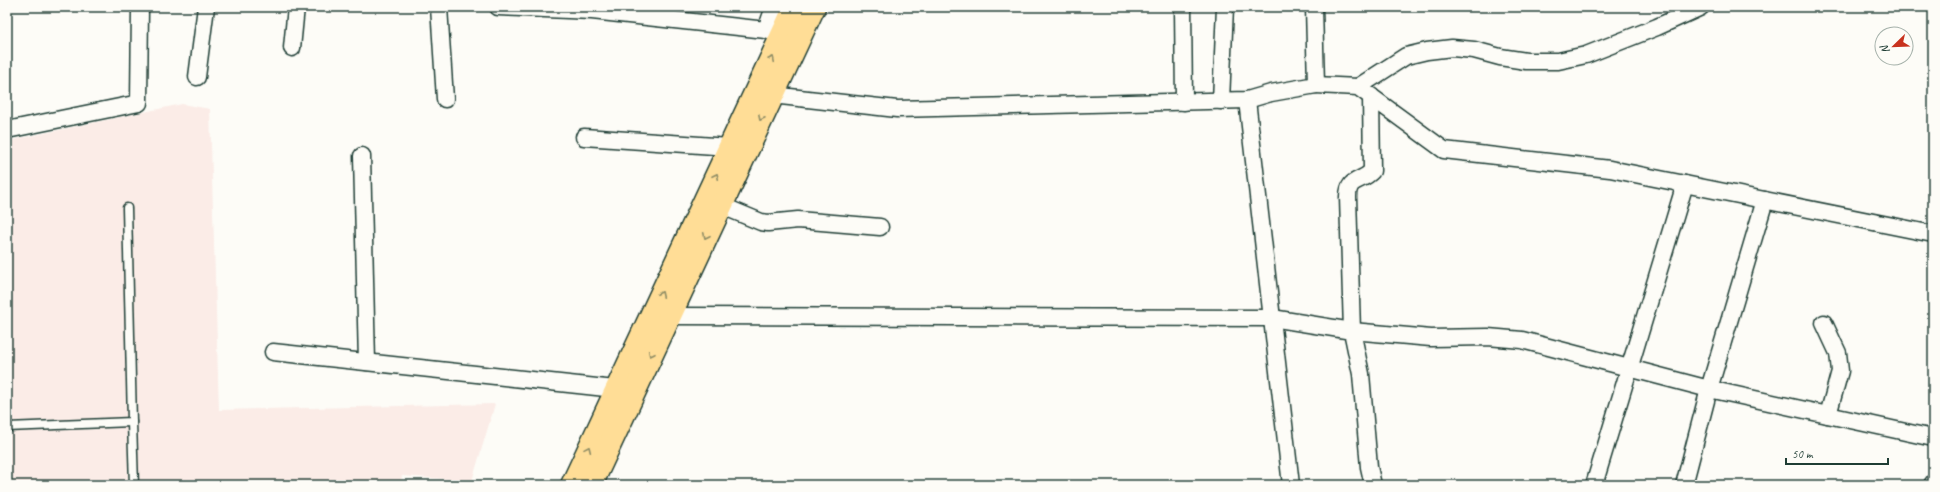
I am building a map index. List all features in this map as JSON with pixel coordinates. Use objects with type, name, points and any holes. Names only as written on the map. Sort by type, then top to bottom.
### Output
[{"type":"highway","points":[[591,485],[730,147],[795,7]]},
{"type":"highway","points":[[572,485],[615,389],[660,316],[720,205],[772,95],[783,35],[814,7]]},
{"type":"street","points":[[7,130],[139,103],[140,7]]},
{"type":"street","points":[[197,77],[206,7]]},
{"type":"street","points":[[292,48],[296,7]]},
{"type":"street","points":[[439,7],[445,99]]},
{"type":"street","points":[[498,7],[592,11],[783,35],[774,7]]},
{"type":"street","points":[[1183,7],[1184,102]]},
{"type":"street","points":[[1221,101],[1225,7]]},
{"type":"street","points":[[1314,7],[1316,85]]},
{"type":"street","points":[[1364,92],[1406,56],[1433,50],[1452,48],[1474,50],[1500,57],[1526,61],[1558,61],[1586,55],[1657,27],[1701,7]]},
{"type":"street","points":[[772,95],[897,109],[1247,100],[1271,93],[1316,85],[1364,92],[1444,150],[1610,169],[1933,234]]},
{"type":"street","points":[[1364,92],[1372,171],[1367,176],[1352,182],[1348,188],[1352,331],[1361,374],[1369,467],[1373,485]]},
{"type":"street","points":[[1247,100],[1291,485]]},
{"type":"street","points":[[584,137],[730,147]]},
{"type":"street","points":[[362,156],[367,362]]},
{"type":"street","points":[[1594,485],[1628,368],[1685,184]]},
{"type":"street","points":[[1684,485],[1709,389],[1765,200]]},
{"type":"street","points":[[720,205],[768,223],[798,220],[880,227]]},
{"type":"street","points":[[660,316],[1272,318],[1352,331],[1431,338],[1488,337],[1522,340],[1709,389],[1933,438]]},
{"type":"street","points":[[1824,323],[1838,353],[1840,371],[1828,415]]},
{"type":"street","points":[[273,352],[615,389]]},
{"type":"lane","points":[[127,208],[134,485]]},
{"type":"lane","points":[[7,427],[132,422]]},
{"type":"shaded area","points":[[182,104],[210,109],[219,410],[495,404],[472,481],[402,476],[400,485],[7,485],[7,141]]}]
